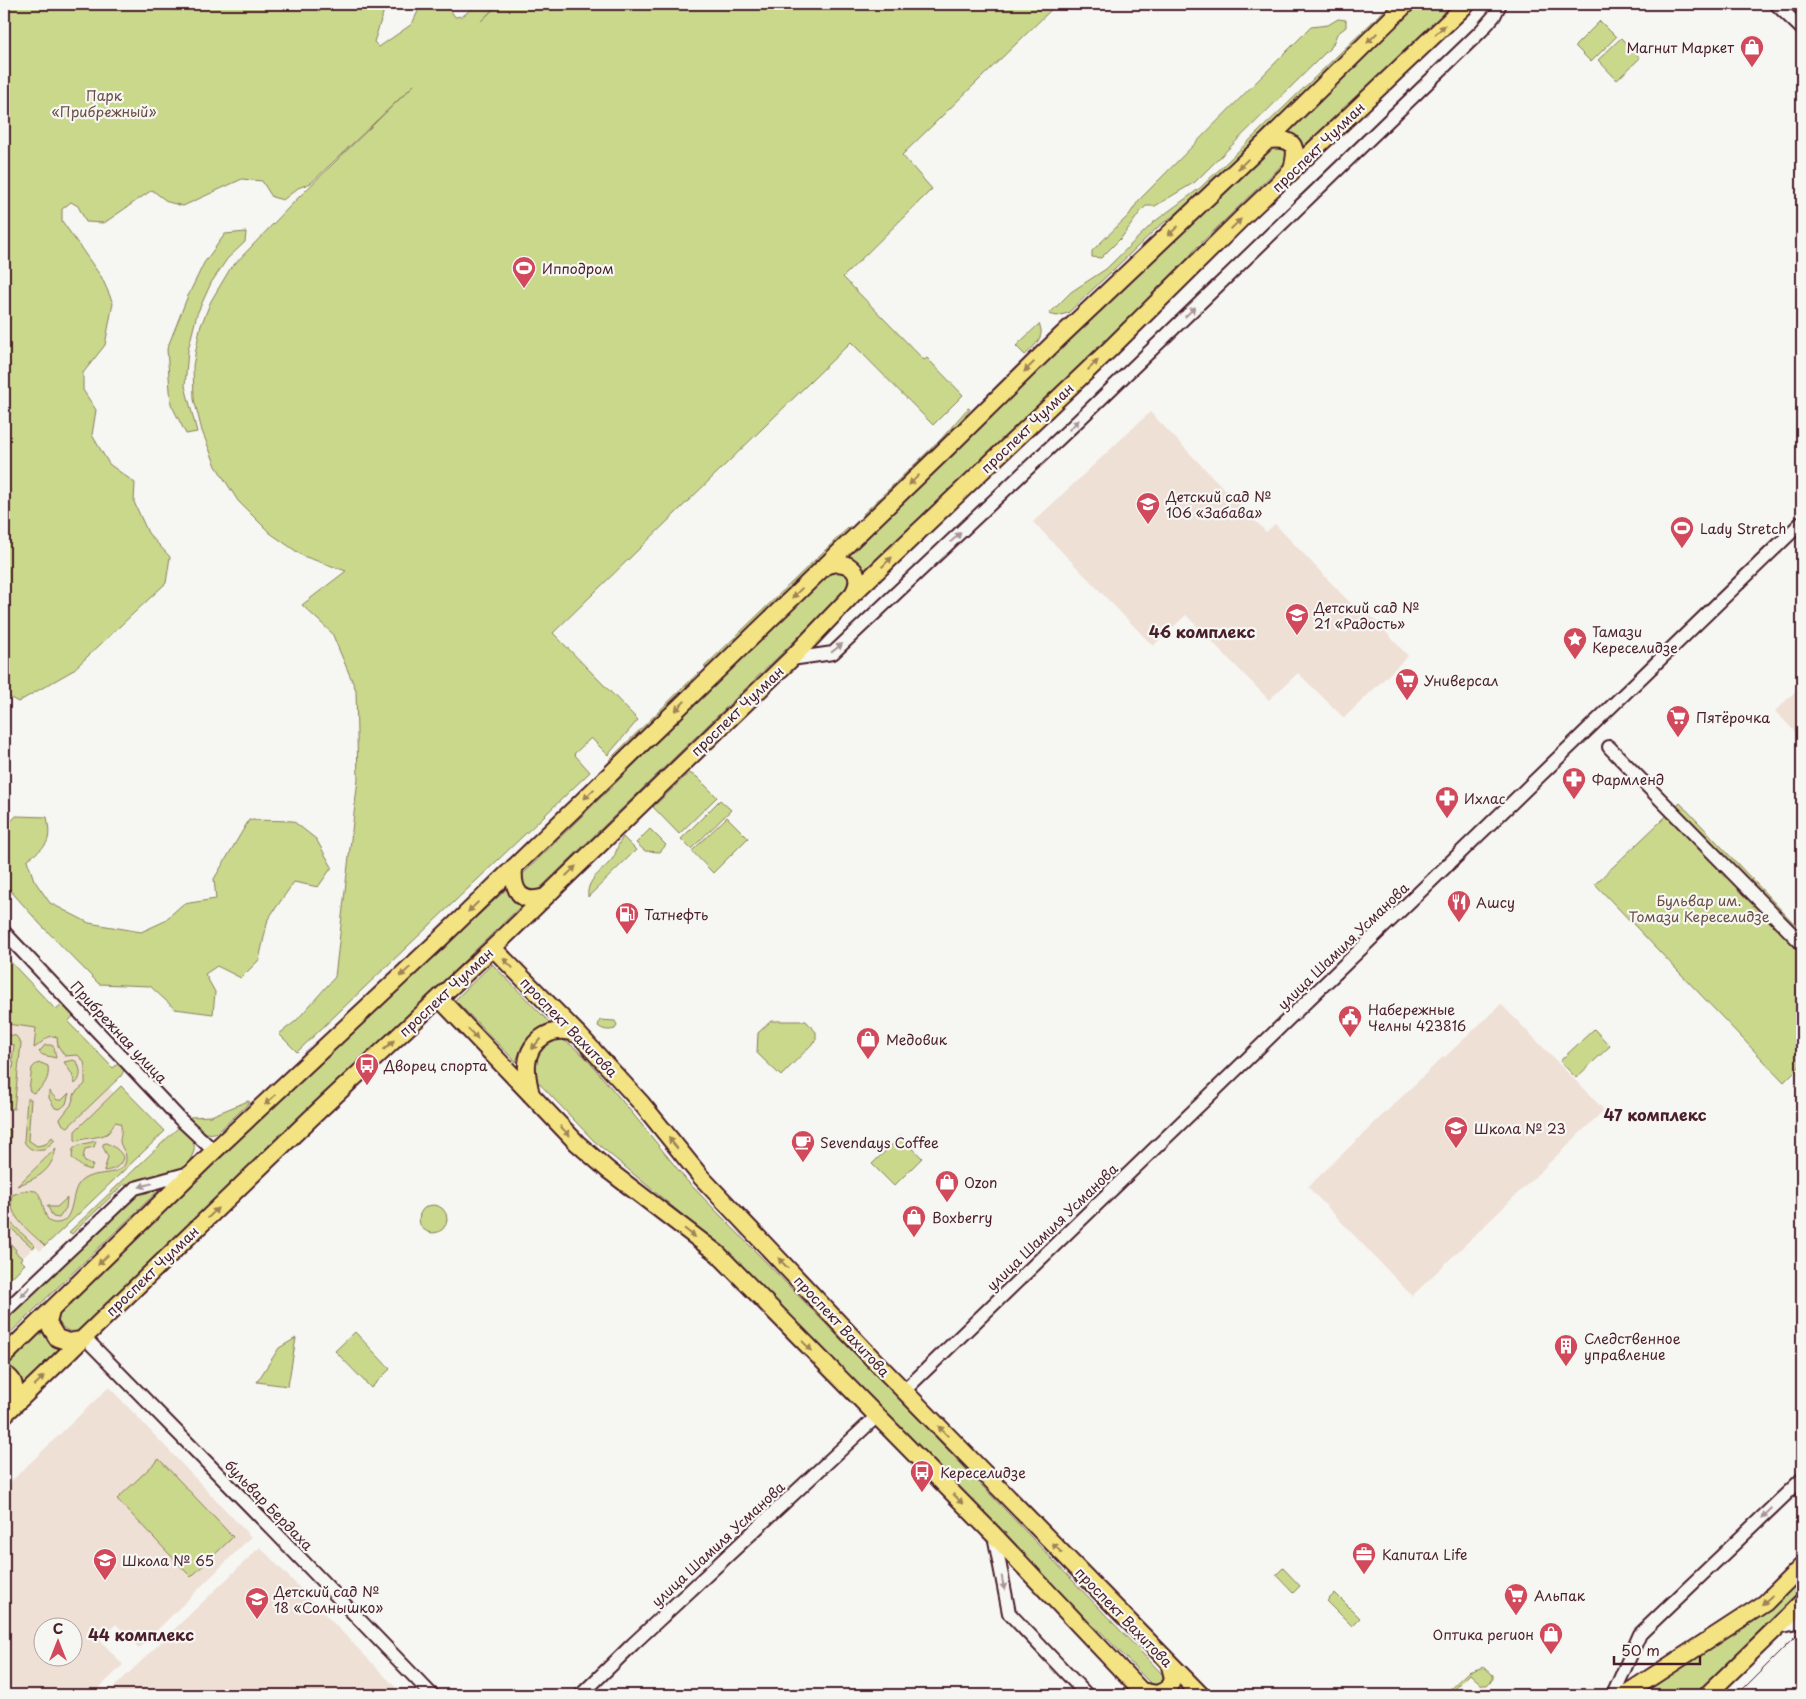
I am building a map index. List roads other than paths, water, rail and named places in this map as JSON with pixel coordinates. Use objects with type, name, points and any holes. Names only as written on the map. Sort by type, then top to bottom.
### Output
[{"type":"main road","points":[[4,1356],[214,1151],[434,946],[1060,337],[1268,140],[1406,4]]},
{"type":"main road","name":"проспект Чулман","points":[[7,1412],[311,1118],[493,948],[791,659],[853,594],[1467,4]]},
{"type":"main road","points":[[1268,140],[1281,138],[1290,141],[1296,157],[1291,173]]},
{"type":"main road","points":[[822,568],[830,564],[847,564],[855,571],[858,582],[853,594]]},
{"type":"main road","points":[[514,867],[513,881],[522,896],[534,900],[545,897]]},
{"type":"main road","name":"проспект Вахитова","points":[[493,948],[579,1035],[642,1104],[701,1177],[904,1391],[1201,1695]]},
{"type":"main road","points":[[440,999],[576,1143],[608,1170],[718,1254],[994,1535],[1143,1693],[1157,1694],[1169,1689],[1173,1678],[1168,1662]]},
{"type":"main road","points":[[531,1096],[526,1066],[532,1046],[546,1034],[554,1031],[562,1030],[579,1035]]},
{"type":"main road","points":[[51,1311],[48,1323],[57,1338],[69,1342],[82,1339]]},
{"type":"main road","points":[[4,1374],[12,1381],[16,1390],[14,1400],[7,1412]]},
{"type":"main road","points":[[1624,1695],[1765,1603],[1802,1566]]},
{"type":"main road","points":[[1707,1695],[1802,1603]]},
{"type":"street","points":[[791,659],[833,653],[1079,420],[1481,31],[1494,16],[1500,4]]},
{"type":"street","points":[[1776,4],[1802,29]]},
{"type":"street","name":"улица Шамиля Усманова","points":[[904,1391],[1802,522]]},
{"type":"street","points":[[1609,747],[1802,944]]},
{"type":"street","name":"Прибрежная улица","points":[[4,932],[182,1120],[214,1151]]},
{"type":"street","points":[[4,1312],[135,1188],[193,1172]]},
{"type":"street","name":"бульвар Бердаха","points":[[82,1339],[281,1538],[432,1695]]},
{"type":"street","name":"улица Шамиля Усманова","points":[[581,1695],[647,1630],[877,1416]]},
{"type":"street","points":[[1613,1695],[1640,1634],[1802,1479]]},
{"type":"street","points":[[994,1535],[1008,1613],[1086,1695]]},
{"type":"street","points":[[1778,1627],[1802,1622]]},
{"type":"tram line","points":[[1737,1695],[1802,1630]]},
{"type":"place","name":"Магнит Маркет","points":[[1752,68]]},
{"type":"place","name":"Ипподром","points":[[524,289]]},
{"type":"place","name":"Детский сад № 106 «Забава»","points":[[1148,525]]},
{"type":"place","name":"Lady Stretch","points":[[1682,549]]},
{"type":"place","name":"Детский сад № 21 «Радость»","points":[[1297,636]]},
{"type":"place","name":"Тамази Кереселидзе","points":[[1575,660]]},
{"type":"place","name":"Универсал","points":[[1407,701]]},
{"type":"place","name":"Пятёрочка","points":[[1678,738]]},
{"type":"place","name":"Фармленд","points":[[1574,800]]},
{"type":"place","name":"Ихлас","points":[[1447,819]]},
{"type":"place","name":"Ашсу","points":[[1459,923]]},
{"type":"place","name":"Татнефть","points":[[627,935]]},
{"type":"place","name":"Набережные Челны 423816","points":[[1350,1038]]},
{"type":"place","name":"Медовик","points":[[868,1060]]},
{"type":"place","name":"Дворец спорта","points":[[367,1086]]},
{"type":"place","name":"Школа № 23","points":[[1456,1149]]},
{"type":"place","name":"Sevendays Coffee","points":[[803,1163]]},
{"type":"place","name":"Ozon","points":[[947,1203]]},
{"type":"place","name":"Boxberry","points":[[914,1238]]},
{"type":"place","name":"Следственное управление","points":[[1566,1367]]},
{"type":"place","name":"Кереселидзе","points":[[922,1493]]},
{"type":"place","name":"Капитал Life","points":[[1364,1575]]},
{"type":"place","name":"Школа № 65","points":[[105,1581]]},
{"type":"place","name":"Альпак","points":[[1516,1616]]},
{"type":"place","name":"Детский сад № 18 «Солнышко»","points":[[257,1620]]},
{"type":"place","name":"Оптика регион","points":[[1551,1655]]},
{"type":"district","name":"46 комплекс","points":[[1202,631]]},
{"type":"district","name":"47 комплекс","points":[[1655,1114]]},
{"type":"district","name":"44 комплекс","points":[[141,1634]]},
{"type":"park label","name":"Парк «Прибрежный»","points":[[104,104]]},
{"type":"park label","name":"Бульвар им. Томази Кереселидзе","points":[[1699,908]]}]
